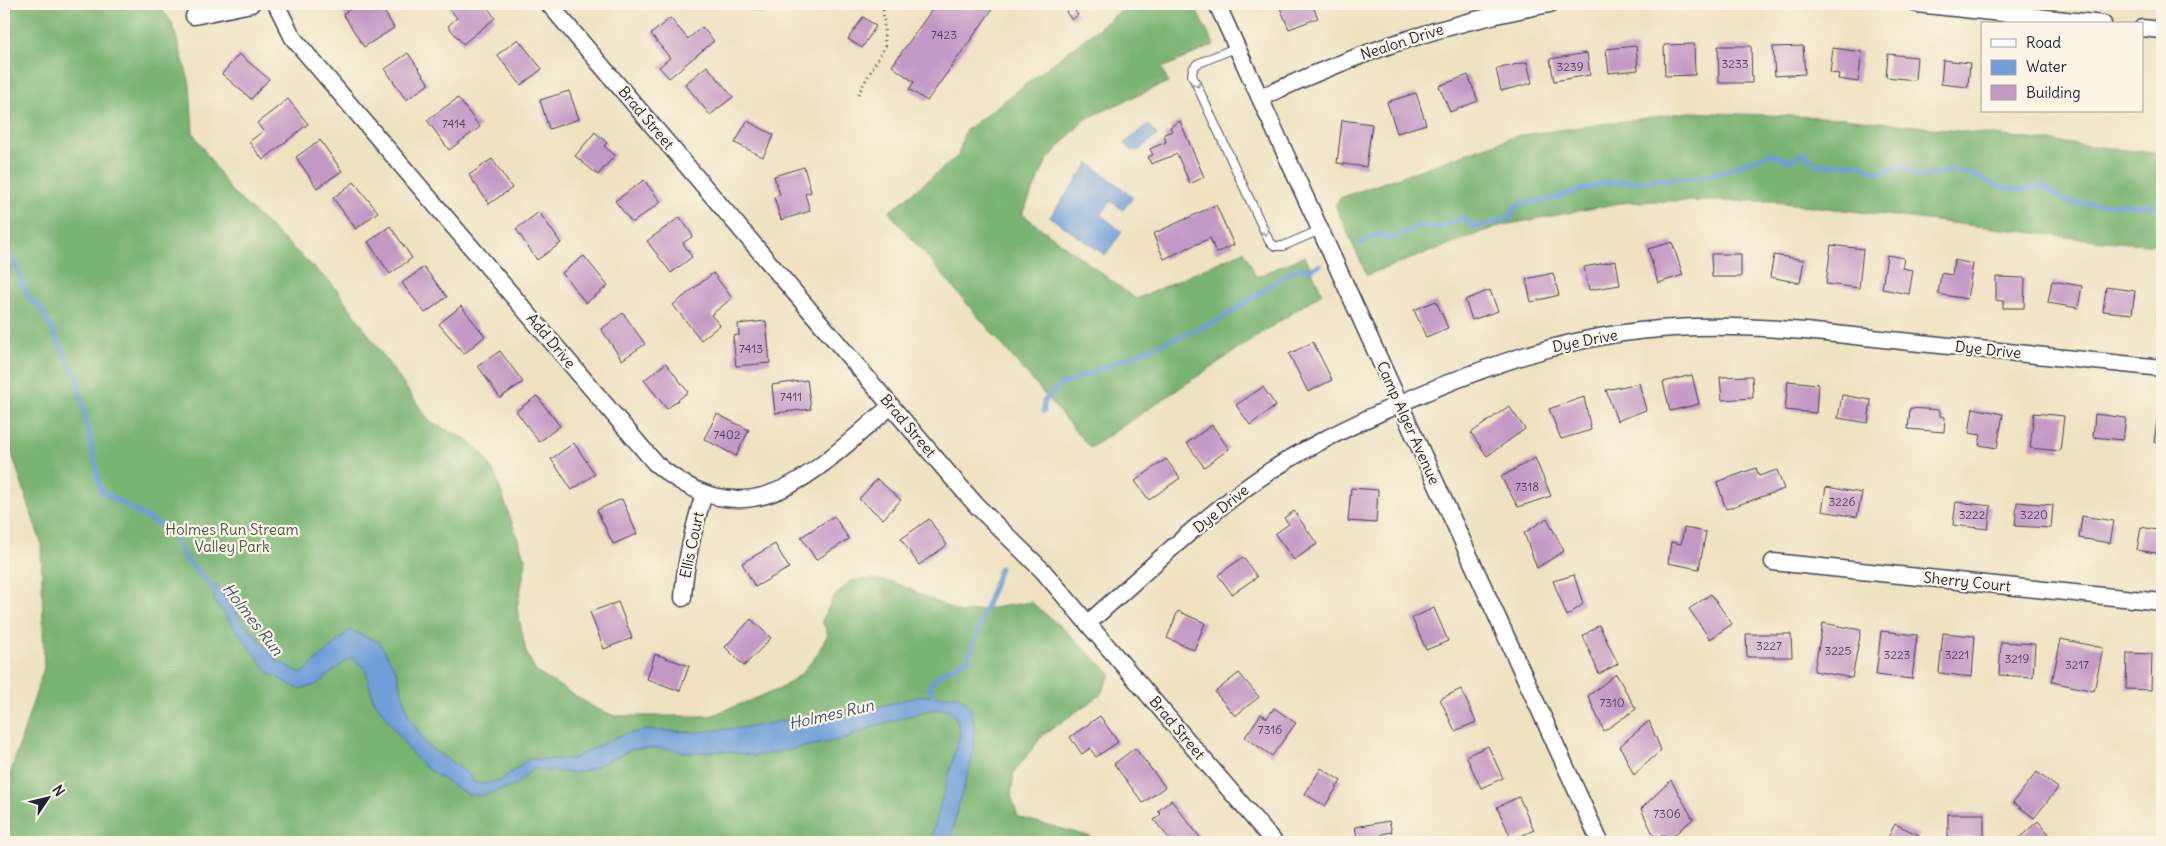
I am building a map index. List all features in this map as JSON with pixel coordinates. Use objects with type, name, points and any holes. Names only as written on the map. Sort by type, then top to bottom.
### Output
[{"type":"street","points":[[194,16],[251,4]]},
{"type":"street","name":"Add Drive","points":[[276,4],[293,38],[655,464],[674,479],[704,494],[746,499],[789,488],[802,480],[891,406]]},
{"type":"street","name":"Brad Street","points":[[549,4],[977,506],[1043,571],[1274,842]]},
{"type":"street","name":"Camp Alger Avenue","points":[[1217,4],[1600,842]]},
{"type":"street","name":"Nealon Drive","points":[[1260,98],[1318,71],[1431,31],[1503,12],[1550,4]]},
{"type":"street","points":[[1917,4],[2084,22]]},
{"type":"street","points":[[2144,28],[2162,30]]},
{"type":"street","name":"Dye Drive","points":[[1088,623],[1218,509],[1257,480],[1310,446],[1454,379],[1511,358],[1560,344],[1613,334],[1673,328],[1783,328],[2162,368]]},
{"type":"street","name":"Ellis Court","points":[[682,598],[687,556],[704,494]]},
{"type":"street","name":"Sherry Court","points":[[1773,562],[2162,602]]},
{"type":"lane","points":[[1236,47],[1197,64],[1193,69],[1192,75],[1269,241],[1274,246],[1283,246],[1320,230]]},
{"type":"path","points":[[858,94],[885,46],[883,4]]},
{"type":"green space","name":"Holmes Run Stream Valley Park","points":[[4,4],[158,4],[172,23],[190,84],[193,133],[231,191],[335,287],[430,422],[466,439],[483,454],[495,475],[526,562],[517,608],[526,652],[536,672],[597,709],[615,716],[710,716],[780,689],[801,674],[817,655],[828,634],[822,621],[833,598],[850,581],[873,579],[896,583],[960,613],[1031,602],[1068,633],[1111,674],[1100,695],[1043,735],[1014,772],[1011,795],[1018,817],[1088,836],[1100,842],[4,842],[4,793],[44,668],[41,543],[4,429]]},
{"type":"green space","points":[[742,4],[776,4],[763,14],[746,9]]},
{"type":"green space","points":[[1130,4],[1193,4],[1214,45],[1162,68],[1168,82],[1085,119],[1047,160],[1022,214],[1136,299],[1244,251],[1256,277],[1305,256],[1322,293],[1090,448],[889,212],[958,156],[965,131]]},
{"type":"green space","points":[[1689,112],[1844,118],[2162,154],[2162,245],[2102,241],[1769,201],[1655,201],[1620,203],[1499,226],[1367,275],[1335,205],[1340,198],[1516,136]]},
{"type":"water","points":[[1148,124],[1157,135],[1139,150],[1131,150],[1125,143]]},
{"type":"water","points":[[1089,163],[1133,197],[1123,210],[1111,201],[1101,215],[1122,232],[1105,255],[1050,217]]},
{"type":"water","points":[[216,584],[242,620],[277,660],[302,674],[350,630],[379,642],[396,670],[408,714],[426,745],[468,773],[473,782],[481,784],[500,781],[528,759],[572,759],[618,736],[646,730],[694,732],[751,727],[807,716],[856,712],[920,696],[958,696],[969,706],[974,722],[974,739],[968,774],[953,826],[951,842],[930,842],[960,734],[956,718],[948,709],[933,709],[875,726],[846,739],[755,756],[723,751],[690,753],[663,748],[633,749],[591,769],[574,773],[532,769],[515,786],[479,796],[468,795],[427,769],[412,754],[373,699],[365,668],[351,657],[316,685],[299,689],[270,674],[214,601]]},
{"type":"building","points":[[358,4],[380,4],[394,28],[364,47],[343,14]]},
{"type":"building","points":[[452,4],[485,4],[495,18],[463,44],[448,26],[457,18],[448,7]]},
{"type":"building","points":[[936,4],[996,4],[927,101],[909,89],[914,82],[892,66]]},
{"type":"building","points":[[1289,4],[1312,4],[1318,18],[1289,29],[1280,8]]},
{"type":"building","points":[[1072,7],[1078,15],[1072,20],[1066,12]]},
{"type":"building","points":[[863,17],[876,26],[862,48],[848,39]]},
{"type":"building","points":[[670,18],[688,39],[702,27],[714,41],[669,78],[659,67],[670,58],[651,34]]},
{"type":"building","points":[[518,39],[542,69],[521,85],[497,55]]},
{"type":"building","points":[[1694,44],[1695,75],[1665,76],[1664,45]]},
{"type":"building","points":[[1636,46],[1638,70],[1609,73],[1606,49]]},
{"type":"building","points":[[1718,46],[1751,46],[1752,83],[1719,83]]},
{"type":"building","points":[[1803,46],[1805,74],[1775,76],[1773,47]]},
{"type":"building","points":[[1833,48],[1862,52],[1858,82],[1838,79],[1839,74],[1830,73]]},
{"type":"building","points":[[408,53],[429,84],[406,100],[385,69]]},
{"type":"building","points":[[1587,53],[1590,75],[1554,81],[1550,59]]},
{"type":"building","points":[[239,54],[269,79],[251,99],[222,74]]},
{"type":"building","points":[[1888,54],[1917,57],[1915,80],[1886,77]]},
{"type":"building","points":[[1943,60],[1970,63],[1968,87],[1941,84]]},
{"type":"building","points":[[1527,62],[1532,83],[1501,91],[1496,69]]},
{"type":"building","points":[[707,66],[733,97],[710,115],[685,84]]},
{"type":"building","points":[[1468,75],[1478,101],[1450,112],[1439,86]]},
{"type":"building","points":[[569,91],[579,119],[549,129],[540,100]]},
{"type":"building","points":[[1416,93],[1426,124],[1397,133],[1387,102]]},
{"type":"building","points":[[458,98],[480,127],[449,150],[427,120]]},
{"type":"building","points":[[288,99],[308,124],[263,160],[249,142],[263,131],[257,123]]},
{"type":"building","points":[[1342,120],[1372,124],[1366,167],[1337,163]]},
{"type":"building","points":[[747,121],[774,135],[763,157],[735,143]]},
{"type":"building","points":[[1180,121],[1204,177],[1190,184],[1177,154],[1151,164],[1148,157],[1153,155],[1150,149],[1166,142],[1164,134],[1172,131],[1170,127]]},
{"type":"building","points":[[595,132],[607,143],[604,146],[615,155],[598,175],[575,156]]},
{"type":"building","points":[[320,140],[342,171],[317,188],[296,157]]},
{"type":"building","points":[[492,159],[512,188],[489,204],[469,175]]},
{"type":"building","points":[[804,167],[811,192],[805,194],[810,211],[781,220],[774,197],[780,195],[774,176]]},
{"type":"building","points":[[644,180],[661,202],[632,223],[615,201]]},
{"type":"building","points":[[354,182],[378,212],[356,229],[333,198]]},
{"type":"building","points":[[1216,205],[1234,245],[1216,253],[1210,238],[1164,259],[1153,234]]},
{"type":"building","points":[[539,212],[561,243],[537,260],[516,229]]},
{"type":"building","points":[[680,217],[693,236],[683,243],[692,257],[671,273],[647,241]]},
{"type":"building","points":[[390,226],[412,258],[390,274],[368,242]]},
{"type":"building","points":[[1672,242],[1683,275],[1658,283],[1648,249]]},
{"type":"building","points":[[1831,245],[1863,249],[1859,288],[1826,284]]},
{"type":"building","points":[[1711,254],[1741,254],[1741,277],[1712,277]]},
{"type":"building","points":[[1774,255],[1804,260],[1800,283],[1770,277]]},
{"type":"building","points":[[1887,255],[1904,258],[1902,268],[1913,270],[1909,294],[1882,289]]},
{"type":"building","points":[[584,256],[608,286],[586,303],[562,273]]},
{"type":"building","points":[[1954,260],[1973,264],[1967,299],[1938,294],[1941,273],[1952,275]]},
{"type":"building","points":[[1616,261],[1620,285],[1589,290],[1584,267]]},
{"type":"building","points":[[424,267],[447,297],[425,313],[402,283]]},
{"type":"building","points":[[713,273],[732,298],[711,315],[720,325],[701,340],[673,305]]},
{"type":"building","points":[[1553,273],[1559,295],[1531,302],[1526,279]]},
{"type":"building","points":[[1996,277],[2025,278],[2024,308],[2003,308],[2003,301],[1996,300]]},
{"type":"building","points":[[2052,281],[2082,286],[2078,308],[2048,303]]},
{"type":"building","points":[[2106,287],[2135,291],[2132,314],[2103,311]]},
{"type":"building","points":[[1490,290],[1498,311],[1472,320],[1465,300]]},
{"type":"building","points":[[1436,301],[1448,328],[1426,337],[1414,310]]},
{"type":"building","points":[[2162,304],[2162,323],[2158,322]]},
{"type":"building","points":[[461,306],[485,336],[464,354],[439,324]]},
{"type":"building","points":[[623,313],[645,344],[622,360],[601,329]]},
{"type":"building","points":[[766,321],[770,363],[736,366],[733,336],[739,335],[738,324]]},
{"type":"building","points":[[1313,342],[1332,380],[1308,392],[1289,354]]},
{"type":"building","points":[[500,351],[523,382],[500,398],[478,366]]},
{"type":"building","points":[[666,363],[688,392],[667,409],[644,380]]},
{"type":"building","points":[[1692,375],[1699,404],[1670,411],[1663,382]]},
{"type":"building","points":[[1752,376],[1753,398],[1722,400],[1720,377]]},
{"type":"building","points":[[807,380],[811,409],[775,413],[772,385]]},
{"type":"building","points":[[1788,381],[1818,384],[1816,413],[1785,410]]},
{"type":"building","points":[[1639,383],[1646,410],[1617,421],[1606,390]]},
{"type":"building","points":[[1263,387],[1276,406],[1250,425],[1236,405]]},
{"type":"building","points":[[1842,395],[1871,400],[1868,423],[1838,418]]},
{"type":"building","points":[[537,396],[560,426],[539,442],[516,411]]},
{"type":"building","points":[[1584,397],[1591,430],[1561,439],[1549,409]]},
{"type":"building","points":[[1509,406],[1525,429],[1487,456],[1471,433]]},
{"type":"building","points":[[1910,408],[1940,410],[1940,416],[1945,417],[1944,432],[1908,429]]},
{"type":"building","points":[[1973,408],[2003,414],[1997,448],[1979,445],[1981,435],[1969,433]]},
{"type":"building","points":[[2034,413],[2064,416],[2060,451],[2030,448]]},
{"type":"building","points":[[717,414],[749,430],[736,456],[704,439]]},
{"type":"building","points":[[2095,414],[2126,418],[2123,440],[2093,437]]},
{"type":"building","points":[[2157,421],[2162,421],[2162,443],[2154,442]]},
{"type":"building","points":[[1212,425],[1229,449],[1204,467],[1187,443]]},
{"type":"building","points":[[574,443],[595,474],[572,490],[551,459]]},
{"type":"building","points":[[1535,458],[1551,496],[1518,507],[1501,477]]},
{"type":"building","points":[[1166,459],[1180,478],[1149,500],[1135,481]]},
{"type":"building","points":[[1756,468],[1759,476],[1777,470],[1784,489],[1726,509],[1717,482]]},
{"type":"building","points":[[877,479],[901,500],[883,519],[859,499]]},
{"type":"building","points":[[1826,487],[1862,493],[1857,517],[1822,511]]},
{"type":"building","points":[[1351,488],[1378,490],[1376,523],[1348,521]]},
{"type":"building","points":[[622,499],[637,534],[613,544],[597,510]]},
{"type":"building","points":[[1956,502],[1991,506],[1988,529],[1953,525]]},
{"type":"building","points":[[2017,502],[2053,505],[2051,528],[2015,526]]},
{"type":"building","points":[[1294,511],[1317,544],[1294,560],[1275,534],[1289,524],[1284,518]]},
{"type":"building","points":[[834,516],[849,539],[816,560],[801,537]]},
{"type":"building","points":[[2082,516],[2114,521],[2110,543],[2079,538]]},
{"type":"building","points":[[1547,518],[1564,551],[1537,568],[1524,533]]},
{"type":"building","points":[[929,519],[947,545],[919,565],[901,539]]},
{"type":"building","points":[[2141,527],[2162,531],[2162,554],[2137,550]]},
{"type":"building","points":[[1684,528],[1706,532],[1699,569],[1668,563],[1671,542],[1681,544]]},
{"type":"building","points":[[775,544],[789,568],[755,587],[742,563]]},
{"type":"building","points":[[1243,557],[1257,577],[1232,594],[1218,575]]},
{"type":"building","points":[[1574,575],[1583,604],[1567,616],[1553,581]]},
{"type":"building","points":[[1711,594],[1732,624],[1710,639],[1689,609]]},
{"type":"building","points":[[618,602],[632,638],[604,649],[590,612]]},
{"type":"building","points":[[1434,608],[1448,641],[1426,650],[1412,618]]},
{"type":"building","points":[[1178,611],[1205,623],[1194,650],[1167,638]]},
{"type":"building","points":[[751,619],[771,638],[744,666],[725,647]]},
{"type":"building","points":[[1823,623],[1861,630],[1852,678],[1814,671]]},
{"type":"building","points":[[1599,625],[1618,664],[1599,674],[1583,636]]},
{"type":"building","points":[[1881,631],[1917,635],[1912,679],[1876,675]]},
{"type":"building","points":[[1943,633],[1975,636],[1972,677],[1939,673]]},
{"type":"building","points":[[1746,634],[1791,634],[1792,657],[1747,657]]},
{"type":"building","points":[[2061,639],[2103,648],[2094,691],[2052,682]]},
{"type":"building","points":[[2001,642],[2035,644],[2033,677],[1999,675]]},
{"type":"building","points":[[2127,653],[2152,654],[2151,690],[2126,689]]},
{"type":"building","points":[[655,654],[689,666],[680,691],[647,679]]},
{"type":"building","points":[[1239,673],[1259,697],[1235,716],[1215,692]]},
{"type":"building","points":[[1616,674],[1636,709],[1604,731],[1588,696]]},
{"type":"building","points":[[1461,689],[1476,722],[1455,731],[1440,699]]},
{"type":"building","points":[[1274,708],[1296,723],[1272,756],[1245,737],[1261,714],[1267,718]]},
{"type":"building","points":[[1100,716],[1118,742],[1096,757],[1090,748],[1082,754],[1070,737]]},
{"type":"building","points":[[1649,721],[1661,750],[1634,775],[1620,746]]},
{"type":"building","points":[[1488,746],[1503,778],[1481,788],[1466,756]]},
{"type":"building","points":[[1135,748],[1165,787],[1143,803],[1114,764]]},
{"type":"building","points":[[1321,768],[1341,781],[1325,806],[1305,794]]},
{"type":"building","points":[[2037,772],[2058,788],[2034,818],[2013,802]]},
{"type":"building","points":[[1671,780],[1693,819],[1668,840],[1664,835],[1654,836],[1641,809]]},
{"type":"building","points":[[1519,797],[1534,830],[1512,840],[1497,807]]},
{"type":"building","points":[[1171,800],[1200,837],[1193,842],[1172,842],[1154,820],[1161,814],[1158,811]]},
{"type":"building","points":[[1948,814],[1984,814],[1984,837],[1948,837]]},
{"type":"building","points":[[1389,821],[1392,832],[1382,834],[1384,842],[1358,842],[1355,827]]},
{"type":"building","points":[[2038,821],[2056,842],[2015,842]]},
{"type":"building","points":[[1895,824],[1919,835],[1915,842],[1886,842]]},
{"type":"building","points":[[1704,835],[1709,842],[1695,842]]},
{"type":"waterway","points":[[1360,243],[1379,234],[1389,240],[1418,226],[1440,228],[1462,218],[1476,227],[1508,219],[1519,203],[1549,200],[1603,183],[1702,177],[1725,171],[1771,153],[1789,161],[1804,153],[1817,165],[1857,164],[1880,173],[1903,166],[1921,178],[1955,170],[2009,189],[2031,189],[2043,185],[2059,198],[2072,203],[2162,206]]},
{"type":"waterway","name":"Holmes Run","points":[[4,251],[15,262],[27,295],[42,310],[77,378],[101,491],[171,532],[182,555],[218,594]]},
{"type":"waterway","points":[[1044,411],[1044,401],[1061,385],[1219,320],[1295,269],[1308,270],[1320,265]]},
{"type":"waterway","points":[[934,696],[929,685],[942,673],[968,659],[1000,568]]}]
